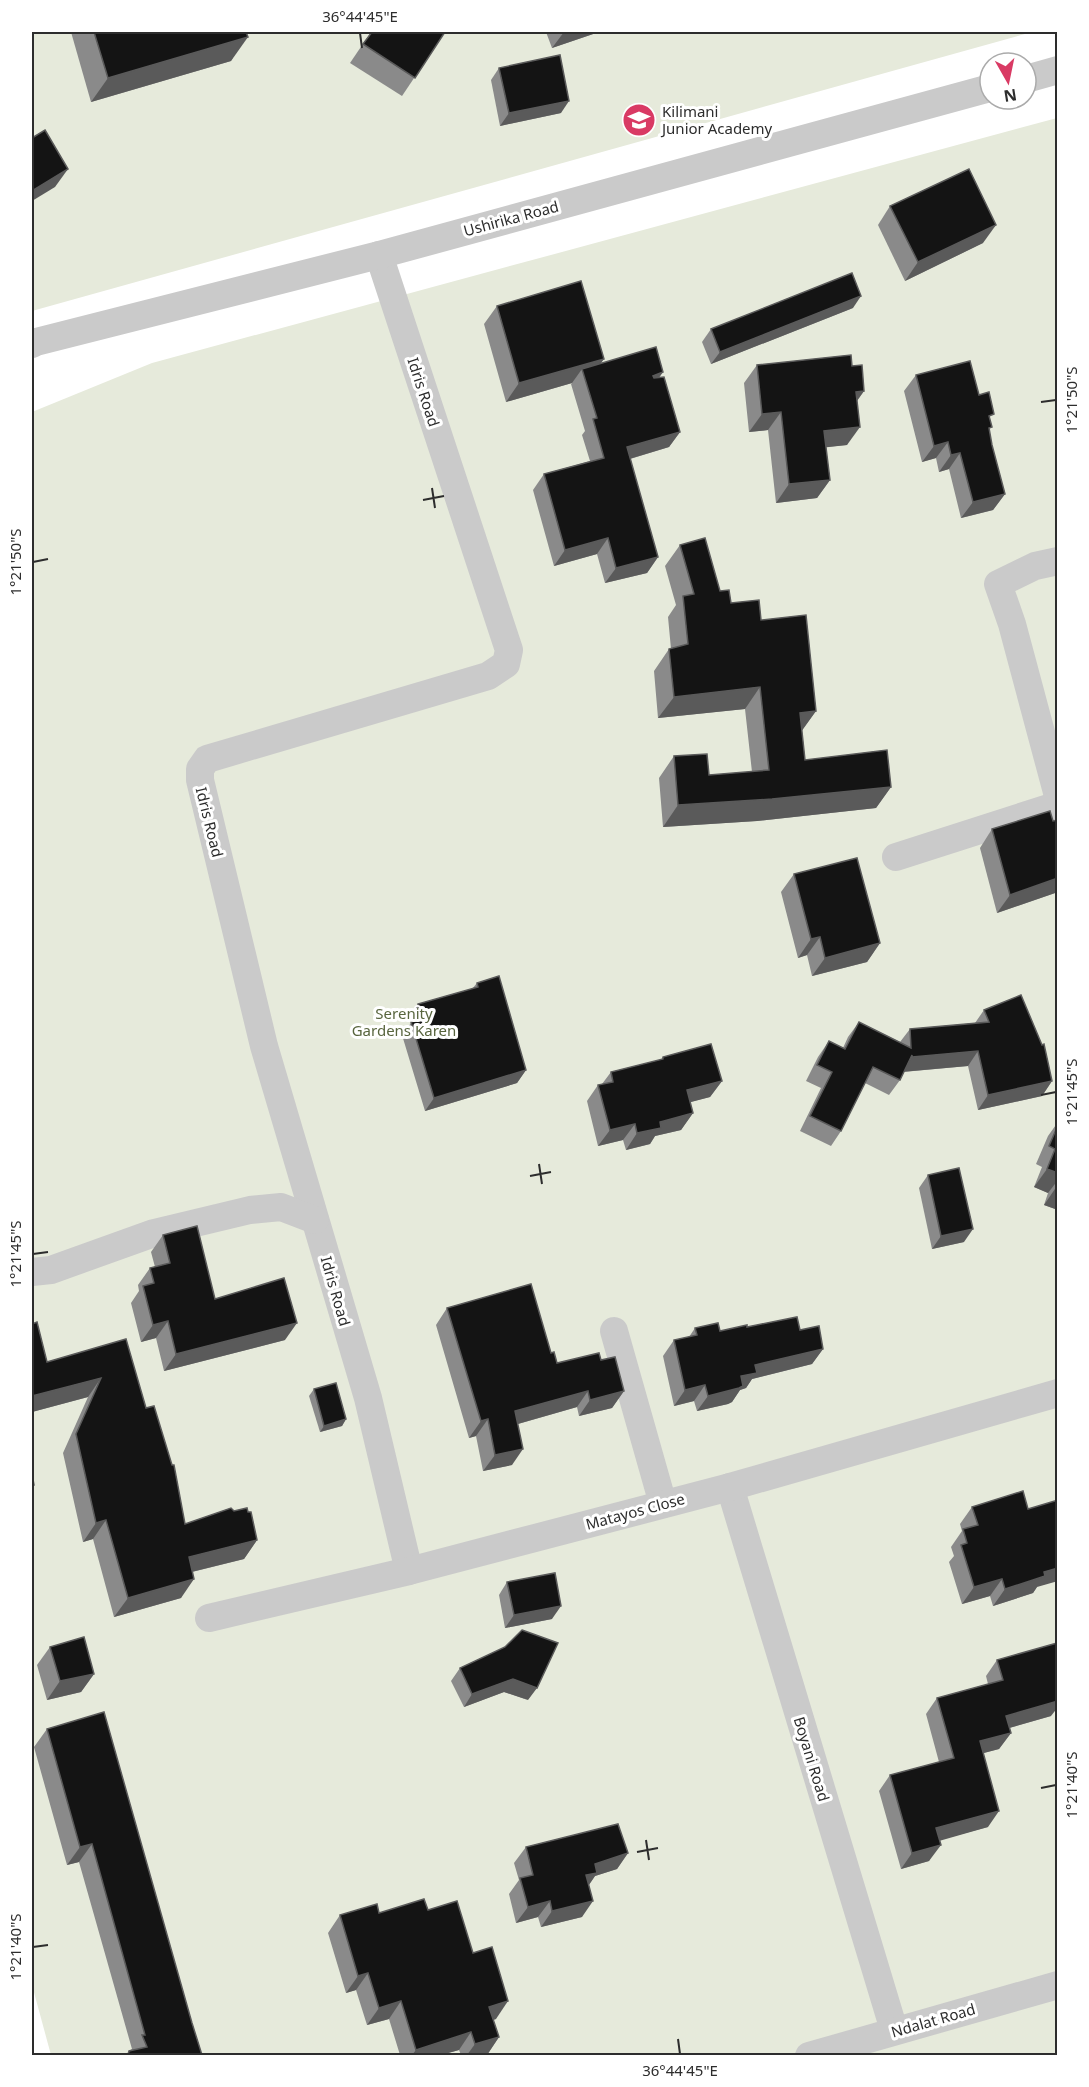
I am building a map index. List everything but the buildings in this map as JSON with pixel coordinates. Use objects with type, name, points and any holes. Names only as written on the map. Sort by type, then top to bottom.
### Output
[{"type":"street","points":[[1038,76],[1058,70]]},
{"type":"street","name":"Ushirika Road","points":[[33,343],[379,255],[978,91]]},
{"type":"street","name":"Idris Road","points":[[379,255],[508,650],[506,664],[488,676],[207,759],[200,769],[200,780],[264,1046],[368,1398],[409,1570]]},
{"type":"street","points":[[1058,561],[1035,566],[998,584],[1012,624],[1058,796]]},
{"type":"street","points":[[896,857],[1058,805]]},
{"type":"street","points":[[32,1272],[51,1270],[154,1233],[250,1210],[281,1207],[315,1220]]},
{"type":"street","points":[[614,1331],[663,1504]]},
{"type":"street","name":"Matayos Close","points":[[209,1618],[409,1570],[730,1487],[1058,1393]]},
{"type":"street","name":"Boyani Road","points":[[730,1487],[894,2031]]},
{"type":"street","name":"Ndalat Road","points":[[809,2055],[1058,1985]]},
{"type":"green space","points":[[32,32],[1032,32],[32,311]]},
{"type":"green space","name":"Serenity Gardens Karen","points":[[1057,118],[1057,2055],[51,2055],[32,1985],[32,412],[152,363]]},
{"type":"place","name":"Kilimani Junior Academy","points":[[639,120]]}]
